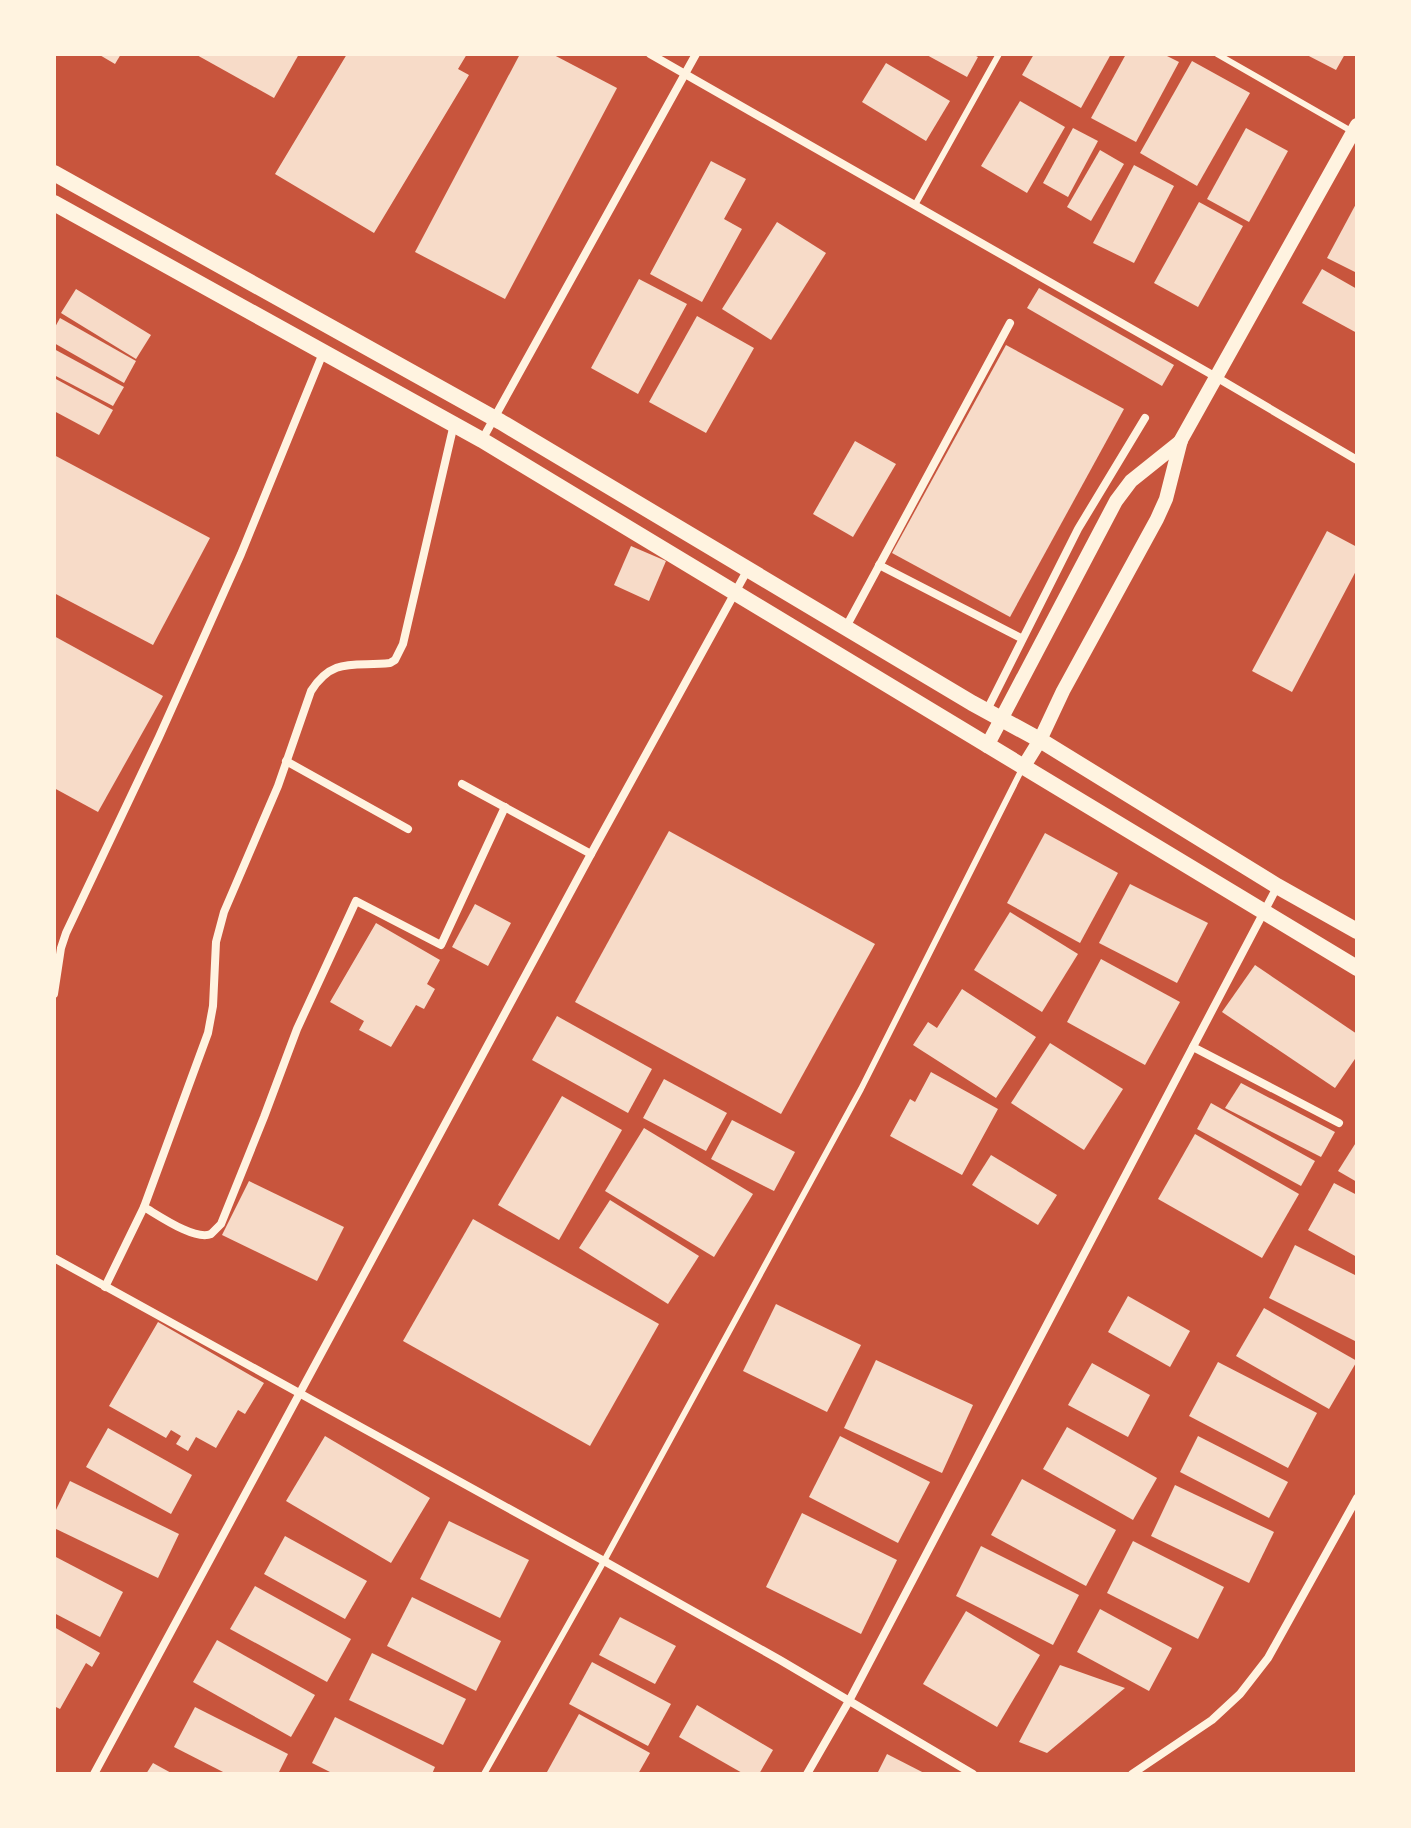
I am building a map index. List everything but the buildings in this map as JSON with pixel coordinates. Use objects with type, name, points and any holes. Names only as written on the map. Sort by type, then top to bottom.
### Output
[{"type":"main road","points":[[54,173],[494,418],[1357,931]]},
{"type":"main road","points":[[54,203],[482,440],[1357,968]]},
{"type":"street","points":[[650,54],[1357,460]]},
{"type":"street","points":[[482,440],[696,54]]},
{"type":"street","points":[[1024,766],[1157,519],[1166,499],[1181,440],[1355,128]]},
{"type":"street","points":[[845,627],[1010,323]]},
{"type":"street","points":[[54,994],[66,933],[241,554],[324,352]]},
{"type":"street","points":[[987,746],[994,715],[1021,638],[1078,529],[1145,418]]},
{"type":"street","points":[[105,1287],[144,1207],[208,1033],[213,1006],[216,942],[224,912],[278,786],[311,691],[319,678],[343,664],[390,663],[395,660],[403,644],[454,424]]},
{"type":"street","points":[[994,715],[1116,501],[1131,481],[1181,440]]},
{"type":"street","points":[[879,565],[1021,638]]},
{"type":"street","points":[[94,1774],[748,569]]},
{"type":"street","points":[[286,761],[408,829]]},
{"type":"street","points":[[462,784],[591,854]]},
{"type":"street","points":[[144,1207],[188,1232],[212,1234],[221,1224],[297,1029],[356,901],[441,945],[505,807]]},
{"type":"street","points":[[807,1774],[849,1701],[1277,886]]},
{"type":"street","points":[[1193,1047],[1339,1123]]},
{"type":"street","points":[[54,1258],[604,1561],[973,1774]]},
{"type":"street","points":[[1132,1774],[1212,1720],[1240,1694],[1268,1658],[1357,1498]]},
{"type":"lane","points":[[915,205],[999,54]]},
{"type":"lane","points":[[1217,54],[1355,128]]},
{"type":"lane","points":[[484,1774],[604,1561],[861,1089],[1024,766]]}]
